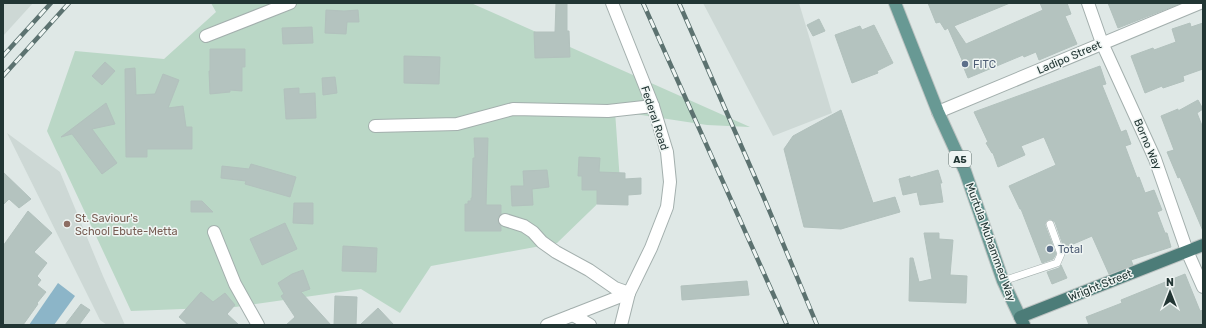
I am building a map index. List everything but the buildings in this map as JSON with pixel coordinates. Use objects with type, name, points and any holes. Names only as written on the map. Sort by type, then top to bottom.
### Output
[{"type":"highway","name":"Wright Street","points":[[1022,321],[1203,244]]},
{"type":"main road","name":"Murtula Muhammed Way","points":[[895,3],[938,112],[965,171],[1003,281],[1022,321]]},
{"type":"street","points":[[206,36],[290,3]]},
{"type":"street","name":"Federal Road","points":[[612,3],[653,106],[667,152],[670,182],[667,207],[651,248],[629,293],[621,325]]},
{"type":"street","name":"Borno Way","points":[[1088,3],[1102,43],[1155,159],[1187,251],[1203,287]]},
{"type":"street","name":"Ladipo Street","points":[[938,112],[1200,3]]},
{"type":"street","points":[[376,126],[457,124],[513,109],[608,111],[653,106]]},
{"type":"street","points":[[505,220],[524,226],[556,252],[589,270],[615,288],[629,293]]},
{"type":"street","points":[[214,232],[235,284],[258,325]]},
{"type":"street","points":[[547,325],[629,293]]},
{"type":"street","points":[[573,315],[590,325]]},
{"type":"lane","points":[[1003,281],[1057,263],[1061,254],[1050,224]]},
{"type":"shaded area","points":[[3,3],[33,3],[3,36]]},
{"type":"shaded area","points":[[703,3],[799,3],[832,113],[773,136]]},
{"type":"shaded area","name":"St. Saviour's School Ebute-Metta","points":[[7,133],[60,172],[125,325],[107,325],[100,320]]},
{"type":"green space","points":[[211,3],[471,3],[750,127],[707,125],[615,111],[620,182],[557,243],[431,266],[400,313],[361,289],[235,307],[131,311],[47,131],[75,51],[164,59],[216,12]]},
{"type":"water","points":[[58,283],[75,296],[54,325],[29,325]]},
{"type":"railway","points":[[3,56],[51,3]]},
{"type":"railway","points":[[3,76],[69,3]]},
{"type":"railway","points":[[643,3],[787,325]]},
{"type":"railway","points":[[679,3],[764,198],[817,325]]},
{"type":"place","name":"FITC","points":[[965,64]]},
{"type":"place","name":"St. Saviour's School Ebute-Metta","points":[[67,224]]},
{"type":"place","name":"Total","points":[[1050,249]]}]
